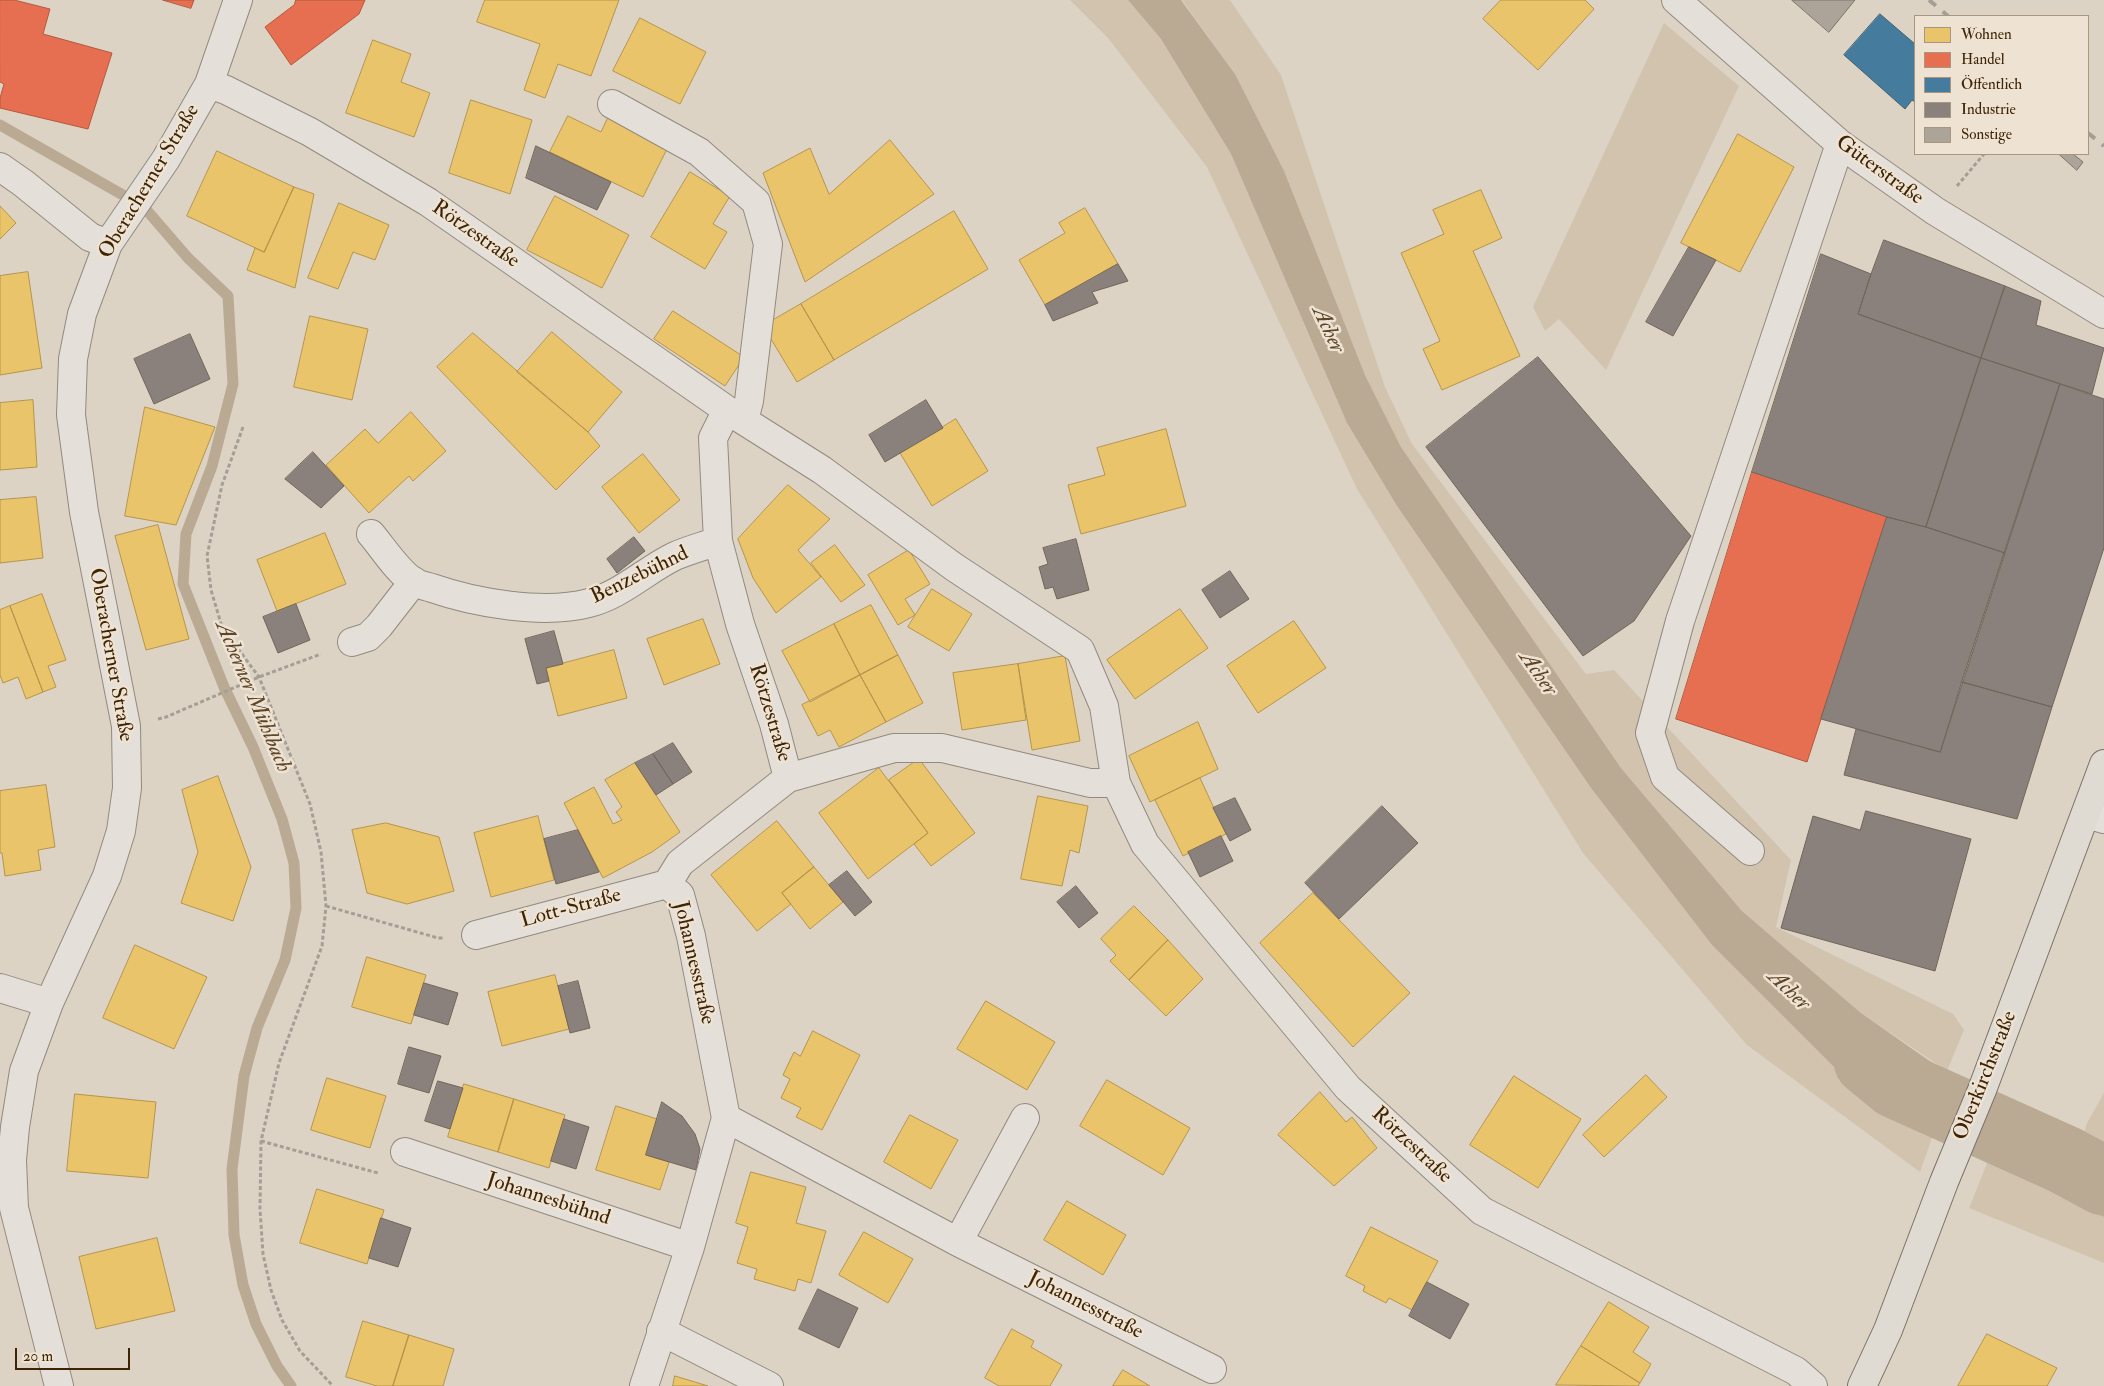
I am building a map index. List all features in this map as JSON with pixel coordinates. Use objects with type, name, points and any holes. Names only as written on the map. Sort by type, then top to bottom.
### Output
[{"type":"main road","name":"Oberkirchstraße","points":[[1862,1386],[1888,1330],[1944,1182],[2096,816],[2104,764]]},
{"type":"street","name":"Oberacherner Straße","points":[[59,1386],[14,1208],[12,1160],[24,1071],[49,1003],[107,876],[121,831],[127,788],[126,726],[84,512],[71,415],[73,359],[82,314],[108,244],[152,181],[209,84],[238,0]]},
{"type":"street","name":"Güterstraße","points":[[1676,0],[1840,144],[1934,212],[2104,314]]},
{"type":"street","name":"Rötzestraße","points":[[209,84],[226,90],[310,132],[428,202],[735,415],[822,470],[954,567],[1080,650],[1104,706],[1116,783],[1144,844],[1348,1088],[1482,1211],[1796,1371],[1813,1386]]},
{"type":"street","points":[[612,104],[699,152],[756,202],[768,244],[749,401],[735,415]]},
{"type":"street","points":[[1750,851],[1664,777],[1650,734],[1680,621],[1840,144]]},
{"type":"street","points":[[0,168],[23,183],[90,237],[108,244]]},
{"type":"street","name":"Rötzestraße","points":[[735,415],[713,438],[718,541],[740,624],[774,724],[788,778],[894,748],[942,748],[1090,783],[1116,783]]},
{"type":"street","name":"Benzebühnd","points":[[371,534],[394,563],[414,581],[446,593],[489,603],[538,607],[568,607],[589,603],[610,595],[675,556],[718,541]]},
{"type":"street","points":[[352,642],[368,637],[379,626],[414,581]]},
{"type":"street","name":"Johannesstraße","points":[[644,1386],[690,1247],[726,1118],[691,936],[680,895],[667,884],[680,863],[788,778]]},
{"type":"street","name":"Lott-Straße","points":[[476,935],[667,884]]},
{"type":"street","points":[[0,988],[49,1003]]},
{"type":"street","name":"Johannesstraße","points":[[726,1118],[958,1242],[1212,1370]]},
{"type":"street","points":[[958,1242],[1025,1118]]},
{"type":"street","name":"Johannesbühnd","points":[[405,1152],[690,1247]]},
{"type":"street","points":[[661,1331],[769,1386]]},
{"type":"path","points":[[1979,159],[1983,155]]},
{"type":"path","points":[[242,427],[222,485],[207,556],[211,590],[222,627],[259,677],[310,804],[321,852],[326,906],[322,946],[279,1063],[261,1141],[260,1209],[263,1254],[271,1290],[282,1320],[300,1351],[333,1386]]},
{"type":"path","points":[[126,726],[166,717],[259,677],[352,642]]},
{"type":"path","points":[[326,906],[438,938],[476,935]]},
{"type":"path","points":[[261,1141],[381,1174],[405,1152]]},
{"type":"shaded area","points":[[1070,0],[1128,0],[1161,39],[1231,154],[1347,423],[1397,506],[1591,788],[1712,945],[1839,1072],[1932,1138],[1920,1172],[1747,1045],[1583,853],[1357,489],[1207,167],[1108,38]]},
{"type":"shaded area","points":[[1182,0],[1230,0],[1281,75],[1385,387],[1412,444],[1586,674],[1614,670],[1791,860],[1776,927],[1953,1014],[1964,1030],[1947,1071],[1861,1013],[1742,911],[1621,768],[1401,447],[1365,375],[1235,74]]},
{"type":"shaded area","points":[[1664,23],[1739,86],[1606,370],[1559,319],[1545,331],[1533,307]]},
{"type":"shaded area","points":[[2104,1093],[2104,1162],[2080,1149],[2087,1123]]},
{"type":"shaded area","points":[[1988,1161],[2104,1217],[2104,1263],[1969,1208]]},
{"type":"water","points":[[1128,0],[1181,0],[1235,74],[1284,171],[1365,375],[1401,447],[1621,768],[1742,911],[1861,1013],[1961,1083],[1932,1138],[1839,1072],[1712,945],[1591,788],[1397,506],[1347,423],[1231,154],[1161,39]]},
{"type":"water","points":[[2006,1115],[2104,1164],[2104,1217],[1988,1161]]},
{"type":"building: Wohnen","points":[[485,0],[619,0],[591,76],[558,64],[545,98],[524,90],[540,44],[477,22]]},
{"type":"building: Wohnen","points":[[1501,0],[1585,0],[1594,9],[1538,70],[1483,19]]},
{"type":"building: Wohnen","points":[[640,18],[706,52],[680,104],[613,71]]},
{"type":"building: Wohnen","points":[[373,40],[411,54],[401,82],[430,93],[414,137],[346,113]]},
{"type":"building: Wohnen","points":[[471,100],[532,120],[510,194],[449,173]]},
{"type":"building: Wohnen","points":[[568,116],[601,132],[608,117],[668,147],[643,197],[550,152]]},
{"type":"building: Wohnen","points":[[1738,134],[1794,167],[1740,272],[1681,243]]},
{"type":"building: Wohnen","points":[[890,140],[934,194],[805,282],[763,173],[810,148],[829,194]]},
{"type":"building: Wohnen","points":[[217,151],[294,187],[264,252],[187,216]]},
{"type":"building: Wohnen","points":[[690,172],[730,196],[713,224],[727,232],[705,269],[651,237]]},
{"type":"building: Wohnen","points":[[294,187],[314,194],[295,288],[247,270],[255,248],[264,252]]},
{"type":"building: Wohnen","points":[[1481,190],[1502,238],[1473,251],[1520,356],[1442,390],[1423,349],[1440,341],[1401,253],[1444,234],[1433,210]]},
{"type":"building: Wohnen","points":[[555,196],[629,235],[602,288],[527,250]]},
{"type":"building: Wohnen","points":[[339,203],[389,225],[375,260],[353,252],[338,289],[308,278]]},
{"type":"building: Wohnen","points":[[0,206],[16,223],[0,239]]},
{"type":"building: Wohnen","points":[[1085,208],[1118,264],[1045,305],[1019,260],[1065,233],[1059,223]]},
{"type":"building: Wohnen","points":[[954,211],[988,269],[834,360],[801,304]]},
{"type":"building: Wohnen","points":[[28,272],[42,368],[0,375],[0,276]]},
{"type":"building: Wohnen","points":[[801,304],[834,360],[797,382],[763,326]]},
{"type":"building: Wohnen","points":[[673,311],[744,357],[725,386],[654,339]]},
{"type":"building: Wohnen","points":[[310,316],[368,329],[352,400],[294,387]]},
{"type":"building: Wohnen","points":[[552,332],[622,392],[588,432],[517,372]]},
{"type":"building: Wohnen","points":[[473,333],[588,432],[600,446],[556,490],[437,367]]},
{"type":"building: Wohnen","points":[[33,400],[37,467],[0,470],[0,403]]},
{"type":"building: Wohnen","points":[[145,407],[215,427],[176,525],[125,516]]},
{"type":"building: Wohnen","points":[[411,412],[446,451],[413,481],[409,476],[369,513],[326,465],[365,429],[378,443]]},
{"type":"building: Wohnen","points":[[956,419],[988,471],[932,506],[900,453]]},
{"type":"building: Wohnen","points":[[1166,429],[1186,506],[1081,534],[1068,485],[1105,475],[1097,448]]},
{"type":"building: Wohnen","points":[[643,454],[680,500],[639,533],[602,487]]},
{"type":"building: Wohnen","points":[[788,485],[830,519],[798,550],[821,577],[776,613],[753,578],[738,539]]},
{"type":"building: Wohnen","points":[[36,497],[43,558],[0,563],[0,500]]},
{"type":"building: Wohnen","points":[[158,525],[189,639],[146,650],[115,536]]},
{"type":"building: Wohnen","points":[[325,533],[346,584],[277,611],[257,560]]},
{"type":"building: Wohnen","points":[[835,545],[865,585],[841,602],[811,563]]},
{"type":"building: Wohnen","points":[[909,550],[930,584],[905,599],[915,615],[898,625],[868,575]]},
{"type":"building: Wohnen","points":[[932,589],[972,614],[949,651],[908,627]]},
{"type":"building: Wohnen","points":[[42,594],[66,660],[48,666],[56,687],[43,692],[10,606]]},
{"type":"building: Wohnen","points":[[871,605],[898,655],[860,675],[834,624]]},
{"type":"building: Wohnen","points":[[10,606],[43,692],[26,699],[18,677],[3,683],[0,675],[0,610]]},
{"type":"building: Wohnen","points":[[1180,609],[1208,648],[1135,699],[1107,660]]},
{"type":"building: Wohnen","points":[[703,619],[720,664],[664,685],[647,639]]},
{"type":"building: Wohnen","points":[[1294,621],[1326,668],[1258,713],[1227,666]]},
{"type":"building: Wohnen","points":[[834,624],[860,675],[810,702],[782,651]]},
{"type":"building: Wohnen","points":[[614,650],[627,698],[558,716],[546,668]]},
{"type":"building: Wohnen","points":[[898,655],[923,703],[886,722],[860,675]]},
{"type":"building: Wohnen","points":[[1065,656],[1080,741],[1032,750],[1018,664]]},
{"type":"building: Wohnen","points":[[1018,664],[1026,720],[962,730],[953,673]]},
{"type":"building: Wohnen","points":[[860,675],[886,722],[839,747],[830,730],[818,736],[802,705]]},
{"type":"building: Wohnen","points":[[1198,722],[1218,769],[1150,802],[1129,756]]},
{"type":"building: Wohnen","points":[[919,759],[975,833],[931,866],[914,844],[928,833],[889,780]]},
{"type":"building: Wohnen","points":[[635,763],[680,832],[652,852],[603,878],[564,803],[594,787],[613,824],[622,820],[616,812],[622,807],[605,780]]},
{"type":"building: Wohnen","points":[[879,768],[928,833],[868,879],[819,813]]},
{"type":"building: Wohnen","points":[[218,776],[251,867],[233,921],[181,903],[198,852],[182,790]]},
{"type":"building: Wohnen","points":[[1200,778],[1226,834],[1183,856],[1155,800]]},
{"type":"building: Wohnen","points":[[46,785],[55,847],[38,850],[41,870],[5,876],[2,853],[0,853],[0,791]]},
{"type":"building: Wohnen","points":[[1038,796],[1088,806],[1079,853],[1070,850],[1062,886],[1021,879]]},
{"type":"building: Wohnen","points":[[538,816],[554,880],[491,897],[474,833]]},
{"type":"building: Wohnen","points":[[777,821],[814,867],[782,893],[791,904],[757,931],[711,875]]},
{"type":"building: Wohnen","points":[[386,823],[439,837],[454,891],[407,904],[367,893],[352,830]]},
{"type":"building: Wohnen","points":[[814,867],[843,902],[810,929],[782,893]]},
{"type":"building: Wohnen","points":[[1313,893],[1410,993],[1353,1047],[1260,943]]},
{"type":"building: Wohnen","points":[[1134,906],[1168,940],[1129,980],[1110,961],[1116,955],[1101,939]]},
{"type":"building: Wohnen","points":[[1168,940],[1203,979],[1166,1016],[1129,980]]},
{"type":"building: Wohnen","points":[[135,945],[207,977],[174,1049],[103,1018]]},
{"type":"building: Wohnen","points":[[367,957],[426,975],[411,1024],[352,1007]]},
{"type":"building: Wohnen","points":[[555,975],[569,1029],[502,1046],[488,992]]},
{"type":"building: Wohnen","points":[[986,1001],[1055,1042],[1027,1090],[957,1049]]},
{"type":"building: Wohnen","points":[[813,1031],[860,1055],[822,1130],[796,1117],[801,1108],[781,1098],[790,1079],[783,1075],[794,1052],[800,1056]]},
{"type":"building: Wohnen","points":[[1646,1075],[1667,1097],[1604,1157],[1583,1135]]},
{"type":"building: Wohnen","points":[[1514,1076],[1581,1119],[1538,1188],[1470,1145]]},
{"type":"building: Wohnen","points":[[327,1078],[386,1096],[370,1148],[311,1130]]},
{"type":"building: Wohnen","points":[[1107,1080],[1190,1128],[1163,1175],[1080,1126]]},
{"type":"building: Wohnen","points":[[464,1084],[514,1099],[498,1152],[448,1137]]},
{"type":"building: Wohnen","points":[[1320,1092],[1346,1122],[1352,1117],[1377,1148],[1334,1186],[1278,1135]]},
{"type":"building: Wohnen","points":[[75,1094],[156,1102],[148,1178],[67,1171]]},
{"type":"building: Wohnen","points":[[514,1099],[565,1115],[549,1168],[498,1152]]},
{"type":"building: Wohnen","points":[[616,1106],[657,1119],[646,1155],[669,1162],[660,1190],[596,1170]]},
{"type":"building: Wohnen","points":[[910,1115],[958,1140],[931,1189],[884,1162]]},
{"type":"building: Wohnen","points":[[751,1172],[806,1187],[796,1223],[826,1231],[811,1283],[798,1279],[795,1291],[754,1279],[757,1269],[737,1263],[748,1227],[736,1223]]},
{"type":"building: Wohnen","points":[[317,1189],[384,1210],[367,1264],[300,1243]]},
{"type":"building: Wohnen","points":[[1067,1201],[1126,1235],[1103,1275],[1044,1240]]},
{"type":"building: Wohnen","points":[[1371,1227],[1438,1261],[1412,1310],[1389,1298],[1386,1303],[1363,1291],[1365,1286],[1346,1276]]},
{"type":"building: Wohnen","points":[[864,1232],[913,1259],[888,1303],[839,1275]]},
{"type":"building: Wohnen","points":[[157,1238],[175,1311],[96,1329],[79,1257]]},
{"type":"building: Wohnen","points":[[1609,1302],[1649,1327],[1633,1352],[1651,1364],[1640,1383],[1581,1346]]},
{"type":"building: Wohnen","points":[[363,1321],[409,1335],[393,1386],[377,1386],[346,1377]]},
{"type":"building: Wohnen","points":[[1012,1329],[1034,1341],[1031,1347],[1062,1365],[1050,1386],[999,1386],[985,1378]]},
{"type":"building: Wohnen","points":[[1987,1334],[2057,1368],[2047,1386],[1958,1386]]},
{"type":"building: Wohnen","points":[[409,1335],[454,1349],[443,1386],[393,1386]]},
{"type":"building: Wohnen","points":[[1581,1346],[1640,1383],[1638,1386],[1556,1385]]},
{"type":"building: Wohnen","points":[[1123,1370],[1150,1386],[1113,1386]]},
{"type":"building: Wohnen","points":[[675,1376],[708,1386],[673,1386]]},
{"type":"building: Handel","points":[[0,0],[14,0],[50,9],[43,34],[112,53],[88,129],[0,108],[0,98],[4,84],[0,82]]},
{"type":"building: Handel","points":[[163,0],[194,0],[191,8]]},
{"type":"building: Handel","points":[[296,0],[365,0],[359,14],[291,65],[265,27],[294,5]]},
{"type":"building: Handel","points":[[1752,472],[1887,517],[1807,762],[1676,719]]},
{"type":"building: Öffentlich","points":[[1880,14],[1914,43],[1914,101],[1912,100],[1905,109],[1844,55]]},
{"type":"building: Industrie","points":[[536,146],[611,182],[597,210],[526,178]]},
{"type":"building: Industrie","points":[[1884,240],[2005,286],[1981,358],[1858,314]]},
{"type":"building: Industrie","points":[[1689,247],[1716,260],[1673,336],[1646,322]]},
{"type":"building: Industrie","points":[[1821,254],[1871,274],[1858,314],[1981,358],[1926,527],[1887,517],[1752,472]]},
{"type":"building: Industrie","points":[[1118,264],[1128,281],[1092,292],[1098,303],[1053,321],[1045,305]]},
{"type":"building: Industrie","points":[[2005,286],[2041,301],[2036,325],[2104,348],[2092,394],[1981,358]]},
{"type":"building: Industrie","points":[[190,334],[210,379],[154,404],[134,359]]},
{"type":"building: Industrie","points":[[1538,357],[1691,536],[1634,621],[1583,656],[1426,447]]},
{"type":"building: Industrie","points":[[1981,358],[2060,384],[2005,553],[1926,527]]},
{"type":"building: Industrie","points":[[2060,384],[2104,399],[2104,548],[2052,707],[1962,682]]},
{"type":"building: Industrie","points":[[926,400],[943,428],[885,462],[869,435]]},
{"type":"building: Industrie","points":[[313,452],[344,486],[321,508],[285,479]]},
{"type":"building: Industrie","points":[[1887,517],[1926,527],[2005,553],[1940,752],[1821,719]]},
{"type":"building: Industrie","points":[[634,537],[645,551],[617,573],[607,559]]},
{"type":"building: Industrie","points":[[1076,539],[1089,590],[1057,599],[1053,587],[1045,589],[1039,567],[1048,564],[1043,548]]},
{"type":"building: Industrie","points":[[1230,571],[1249,599],[1220,618],[1202,590]]},
{"type":"building: Industrie","points":[[296,604],[310,640],[278,653],[263,617]]},
{"type":"building: Industrie","points":[[554,631],[563,664],[546,668],[549,681],[537,684],[525,639]]},
{"type":"building: Industrie","points":[[1962,682],[2052,707],[2017,819],[1844,775],[1856,729],[1940,752]]},
{"type":"building: Industrie","points":[[673,743],[692,772],[673,784],[653,754]]},
{"type":"building: Industrie","points":[[653,754],[673,784],[656,795],[635,763]]},
{"type":"building: Industrie","points":[[1235,798],[1251,830],[1230,841],[1213,808]]},
{"type":"building: Industrie","points":[[1382,806],[1418,843],[1339,919],[1305,883]]},
{"type":"building: Industrie","points":[[1866,811],[1971,839],[1935,971],[1781,928],[1813,816],[1860,830]]},
{"type":"building: Industrie","points":[[578,830],[599,872],[556,884],[544,839]]},
{"type":"building: Industrie","points":[[1221,836],[1233,861],[1200,877],[1188,852]]},
{"type":"building: Industrie","points":[[847,871],[872,902],[855,916],[829,885]]},
{"type":"building: Industrie","points":[[1076,886],[1098,913],[1079,928],[1057,902]]},
{"type":"building: Industrie","points":[[578,981],[590,1028],[570,1033],[558,986]]},
{"type":"building: Industrie","points":[[424,983],[458,993],[448,1025],[414,1015]]},
{"type":"building: Industrie","points":[[409,1047],[441,1056],[429,1093],[398,1084]]},
{"type":"building: Industrie","points":[[438,1081],[463,1088],[450,1129],[425,1121]]},
{"type":"building: Industrie","points":[[662,1102],[682,1116],[695,1134],[700,1149],[696,1170],[646,1155]]},
{"type":"building: Industrie","points":[[564,1119],[589,1127],[576,1169],[551,1161]]},
{"type":"building: Industrie","points":[[381,1218],[411,1228],[398,1267],[369,1258]]},
{"type":"building: Industrie","points":[[1427,1282],[1469,1304],[1450,1339],[1409,1316]]},
{"type":"building: Industrie","points":[[818,1289],[858,1308],[839,1348],[799,1329]]},
{"type":"building: Sonstige","points":[[1792,0],[1855,0],[1829,32]]},
{"type":"building: Sonstige","points":[[2060,155],[2074,155],[2083,162],[2077,170]]},
{"type":"waterway","name":"Acherner Mühlbach","points":[[0,125],[144,207],[188,258],[228,296],[233,384],[212,466],[186,534],[183,584],[224,687],[253,747],[282,819],[294,863],[296,908],[285,960],[257,1028],[244,1076],[232,1169],[234,1235],[243,1285],[256,1324],[277,1366],[291,1386]]},
{"type":"waterway","name":"Acher","points":[[1868,1061],[1896,1084],[2065,1160],[2104,1181]]},
{"type":"railway","points":[[1929,0],[1947,15]]},
{"type":"railway","points":[[2089,134],[2104,146]]}]
